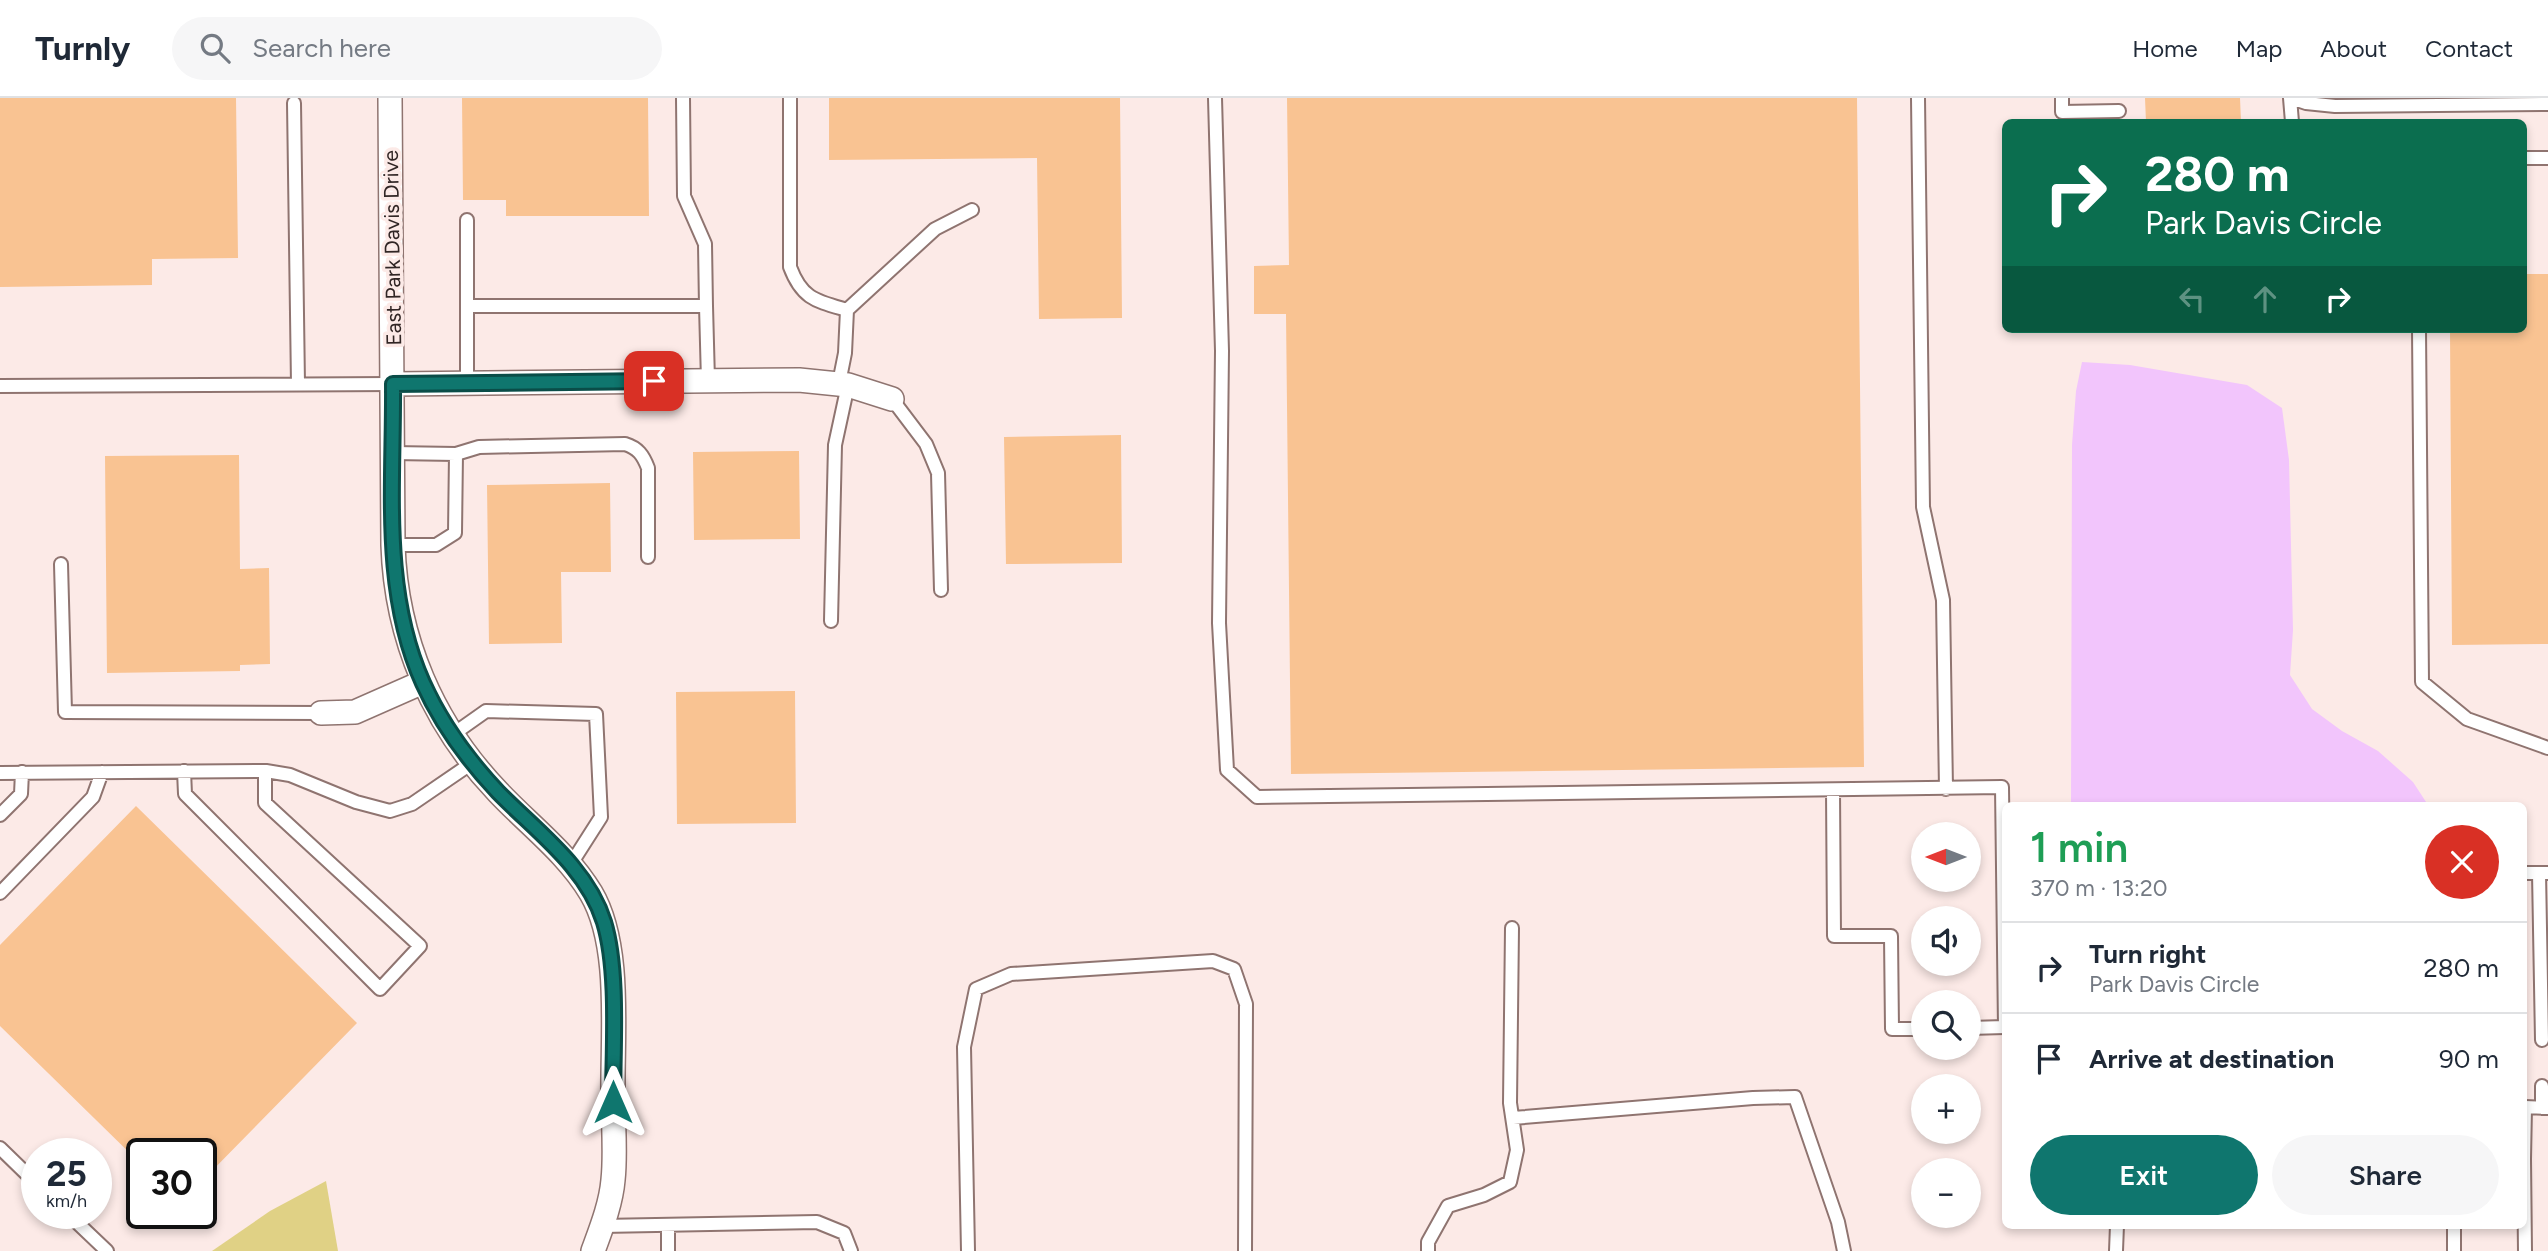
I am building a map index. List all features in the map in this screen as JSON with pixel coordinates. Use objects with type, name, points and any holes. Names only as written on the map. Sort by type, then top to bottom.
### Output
[{"type":"street","name":"East Park Davis Drive","points":[[390,98],[393,545],[399,606],[423,682],[452,735],[472,763],[570,864],[592,894],[604,923],[612,971],[613,1181],[593,1251]]},
{"type":"street","points":[[393,384],[799,380],[844,384],[892,399]]},
{"type":"street","points":[[321,713],[355,712],[423,682]]},
{"type":"lane","points":[[683,98],[684,196],[705,244],[708,381]]},
{"type":"lane","points":[[790,98],[790,267],[797,284],[813,299],[847,310]]},
{"type":"lane","points":[[1215,98],[1222,351],[1219,623],[1227,770],[1257,797],[2002,788],[2002,802]]},
{"type":"lane","points":[[1918,98],[1923,507],[1943,600],[1946,789]]},
{"type":"lane","points":[[2062,98],[2062,112],[2119,111]]},
{"type":"lane","points":[[2292,119],[2290,98],[2306,103],[2335,106],[2548,104]]},
{"type":"lane","points":[[294,103],[298,384]]},
{"type":"lane","points":[[2527,158],[2548,158]]},
{"type":"lane","points":[[831,621],[835,445],[844,384],[847,310],[935,229],[972,210]]},
{"type":"lane","points":[[467,220],[467,383]]},
{"type":"lane","points":[[468,306],[706,306]]},
{"type":"lane","points":[[2419,333],[2422,682],[2467,719],[2548,748]]},
{"type":"lane","points":[[0,386],[393,384]]},
{"type":"lane","points":[[892,399],[926,444],[938,473],[941,590]]},
{"type":"lane","points":[[393,453],[456,454],[479,447],[625,444],[635,447],[648,468],[648,556]]},
{"type":"lane","points":[[393,545],[436,545],[455,533],[456,454]]},
{"type":"lane","points":[[61,564],[65,712],[321,713]]},
{"type":"lane","points":[[452,735],[486,711],[596,714],[601,817],[570,864]]},
{"type":"lane","points":[[0,773],[265,771],[290,775],[356,802],[390,811],[412,804],[472,763]]},
{"type":"lane","points":[[184,771],[185,794],[380,989],[420,946],[265,803],[265,771]]},
{"type":"lane","points":[[0,815],[21,794],[22,772]]},
{"type":"lane","points":[[0,893],[93,797],[102,772]]},
{"type":"lane","points":[[1833,790],[1834,936],[1891,936],[1892,1029],[1911,1029]]},
{"type":"lane","points":[[2542,1040],[2544,873]]},
{"type":"lane","points":[[1428,1251],[1428,1242],[1448,1206],[1484,1195],[1510,1182],[1517,1150],[1510,1103],[1512,928]]},
{"type":"lane","points":[[968,1251],[964,1047],[976,989],[1011,974],[1213,961],[1234,969],[1246,1004],[1245,1251]]},
{"type":"lane","points":[[1981,1028],[2002,1027]]},
{"type":"lane","points":[[2527,1107],[2545,1108],[2542,1086]]},
{"type":"lane","points":[[1513,1118],[1753,1098],[1795,1097],[1838,1222],[1844,1251]]},
{"type":"lane","points":[[0,1148],[21,1168]]},
{"type":"lane","points":[[602,1226],[817,1222],[844,1233],[850,1251]]},
{"type":"lane","points":[[668,1225],[668,1251]]},
{"type":"lane","points":[[84,1229],[107,1251]]},
{"type":"lane","points":[[2116,1251],[2117,1229]]},
{"type":"lane","points":[[2454,1229],[2454,1251]]},
{"type":"lane","points":[[2525,1229],[2525,1251]]},
{"type":"shaded area","points":[[2082,362],[2130,365],[2247,385],[2282,408],[2289,460],[2293,630],[2290,675],[2312,709],[2342,731],[2378,751],[2413,782],[2426,802],[2071,802],[2072,445],[2076,391]]},
{"type":"shaded area","points":[[326,1181],[338,1251],[212,1251],[270,1211]]},
{"type":"building","points":[[0,98],[236,98],[238,258],[152,259],[152,285],[0,287]]},
{"type":"building","points":[[462,98],[648,98],[649,216],[506,216],[506,200],[463,200]]},
{"type":"building","points":[[829,98],[1120,98],[1122,318],[1039,319],[1037,158],[829,160]]},
{"type":"building","points":[[1287,98],[1857,98],[1864,767],[1291,774],[1286,314],[1254,314],[1254,266],[1289,265]]},
{"type":"building","points":[[2145,98],[2240,98],[2241,119],[2146,119]]},
{"type":"building","points":[[2527,274],[2548,274],[2548,644],[2452,645],[2450,333],[2527,333]]},
{"type":"building","points":[[1121,435],[1122,563],[1006,564],[1004,437]]},
{"type":"building","points":[[799,451],[800,539],[694,540],[693,452]]},
{"type":"building","points":[[239,455],[240,569],[269,568],[270,664],[240,665],[240,671],[107,673],[105,456]]},
{"type":"building","points":[[610,483],[611,572],[561,572],[562,643],[489,644],[487,485]]},
{"type":"building","points":[[795,691],[796,823],[677,824],[676,692]]},
{"type":"building","points":[[136,806],[357,1023],[217,1166],[217,1138],[126,1138],[126,1149],[0,1026],[0,945]]},
{"type":"route","points":[[613,1102],[612,971],[604,923],[592,894],[570,864],[472,763],[439,716],[417,668],[399,606],[394,565],[393,384],[654,381]]}]
